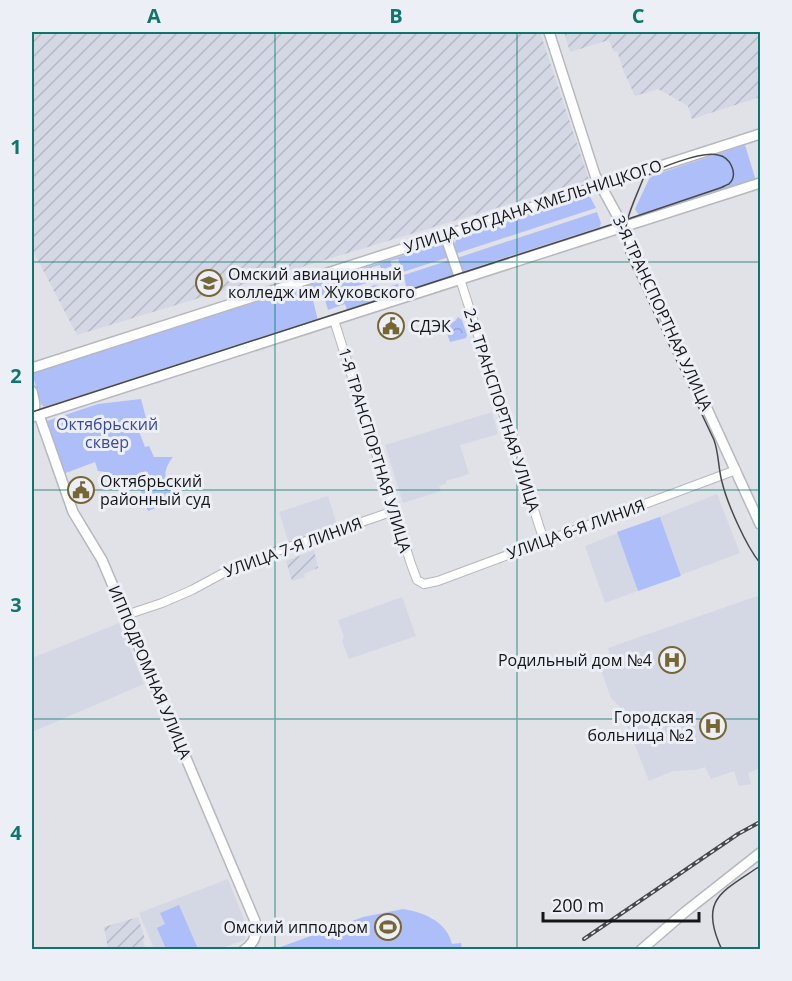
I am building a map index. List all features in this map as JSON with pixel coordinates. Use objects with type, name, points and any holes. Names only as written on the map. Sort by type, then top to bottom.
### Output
[{"type":"main road","name":"3-Я ТРАНСПОРТНАЯ УЛИЦА","points":[[549,32],[599,185],[624,228],[760,524]]},
{"type":"main road","name":"УЛИЦА БОГДАНА ХМЕЛЬНИЦКОГО","points":[[32,368],[760,134]]},
{"type":"main road","points":[[34,415],[760,183]]},
{"type":"main road","points":[[445,235],[460,279]]},
{"type":"main road","name":"ИППОДРОМНАЯ УЛИЦА","points":[[32,391],[34,415],[73,512],[98,552],[255,921],[256,932],[252,944],[244,950]]},
{"type":"main road","points":[[641,950],[760,853]]},
{"type":"street","name":"2-Я ТРАНСПОРТНАЯ УЛИЦА","points":[[460,279],[544,541]]},
{"type":"street","name":"1-Я ТРАНСПОРТНАЯ УЛИЦА","points":[[334,320],[417,579]]},
{"type":"street","name":"УЛИЦА 6-Я ЛИНИЯ","points":[[417,579],[428,584],[736,470]]},
{"type":"street","name":"УЛИЦА 7-Я ЛИНИЯ","points":[[126,615],[192,590],[242,563],[394,511]]},
{"type":"shaded area","points":[[32,32],[540,32],[589,180],[77,335],[32,249]]},
{"type":"shaded area","points":[[564,32],[760,32],[760,97],[692,119],[688,106],[658,89],[635,96],[617,51],[614,52],[609,40],[570,52]]},
{"type":"shaded area","points":[[492,412],[498,434],[460,445],[469,474],[446,481],[446,484],[439,486],[441,491],[403,503],[385,445]]},
{"type":"shaded area","points":[[717,494],[740,553],[605,603],[585,546]]},
{"type":"shaded area","points":[[328,496],[337,525],[288,541],[279,512]]},
{"type":"shaded area","points":[[314,550],[318,568],[304,574],[305,577],[292,581],[286,561]]},
{"type":"shaded area","points":[[760,595],[760,768],[748,773],[751,784],[739,786],[734,771],[711,779],[705,767],[673,771],[649,781],[620,707],[611,698],[599,664],[611,659],[608,648]]},
{"type":"shaded area","points":[[402,597],[416,636],[349,659],[342,641],[344,637],[338,620]]},
{"type":"shaded area","points":[[119,623],[144,684],[32,732],[32,658]]},
{"type":"shaded area","points":[[228,879],[248,930],[244,940],[219,949],[154,949],[139,913]]},
{"type":"shaded area","points":[[138,917],[145,939],[143,940],[145,948],[108,949],[104,927]]},
{"type":"green space","points":[[745,145],[756,181],[640,217],[635,209],[649,179],[654,175]]},
{"type":"green space","points":[[589,195],[596,208],[455,254],[453,246],[457,239]]},
{"type":"green space","points":[[597,212],[600,227],[464,271],[460,268],[457,258]]},
{"type":"green space","points":[[439,244],[445,247],[449,257],[403,272],[398,259],[390,261],[392,266],[381,270],[380,265],[372,267],[376,280],[313,300],[318,321],[46,409],[41,404],[32,373]]},
{"type":"green space","points":[[450,260],[455,277],[347,310],[345,304],[328,310],[325,300],[375,285],[379,286],[381,294],[389,291],[388,287],[398,284],[399,288],[406,286],[404,275]]},
{"type":"green space","points":[[458,317],[462,320],[467,335],[466,338],[450,342],[444,325],[455,321]]},
{"type":"green space","name":"Октябрьский сквер","points":[[141,399],[146,418],[135,421],[145,447],[149,446],[154,457],[173,457],[165,474],[167,484],[176,500],[148,511],[140,489],[130,480],[115,483],[105,472],[98,471],[95,462],[63,474],[44,422],[98,404]]},
{"type":"green space","points":[[660,517],[681,576],[638,591],[617,532]]},
{"type":"green space","points":[[179,905],[198,949],[166,949],[157,928],[165,924],[160,913]]},
{"type":"green space","name":"Омский ипподром","points":[[403,909],[434,919],[445,930],[452,944],[461,943],[462,949],[275,949],[363,917]]},
{"type":"tram line","points":[[32,412],[610,225],[616,223],[619,222],[625,220],[628,219],[721,188],[732,180],[733,171],[729,162],[718,155],[711,154],[679,161],[643,179],[629,215],[627,224],[625,233],[626,253],[714,440],[724,491],[743,535],[760,563]]},
{"type":"tram line","points":[[722,950],[715,933],[712,919],[713,908],[725,891],[760,866]]},
{"type":"railway","points":[[584,939],[738,834],[760,822]]},
{"type":"place","name":"Омский авиационный колледж им Жуковского","points":[[209,283]]},
{"type":"place","name":"СДЭК","points":[[391,326]]},
{"type":"place","name":"Октябрьский районный суд","points":[[81,490]]},
{"type":"place","name":"Родильный дом №4","points":[[672,660]]},
{"type":"place","name":"Городская больница №2","points":[[713,726]]},
{"type":"place","name":"Омский ипподром","points":[[388,927]]}]
